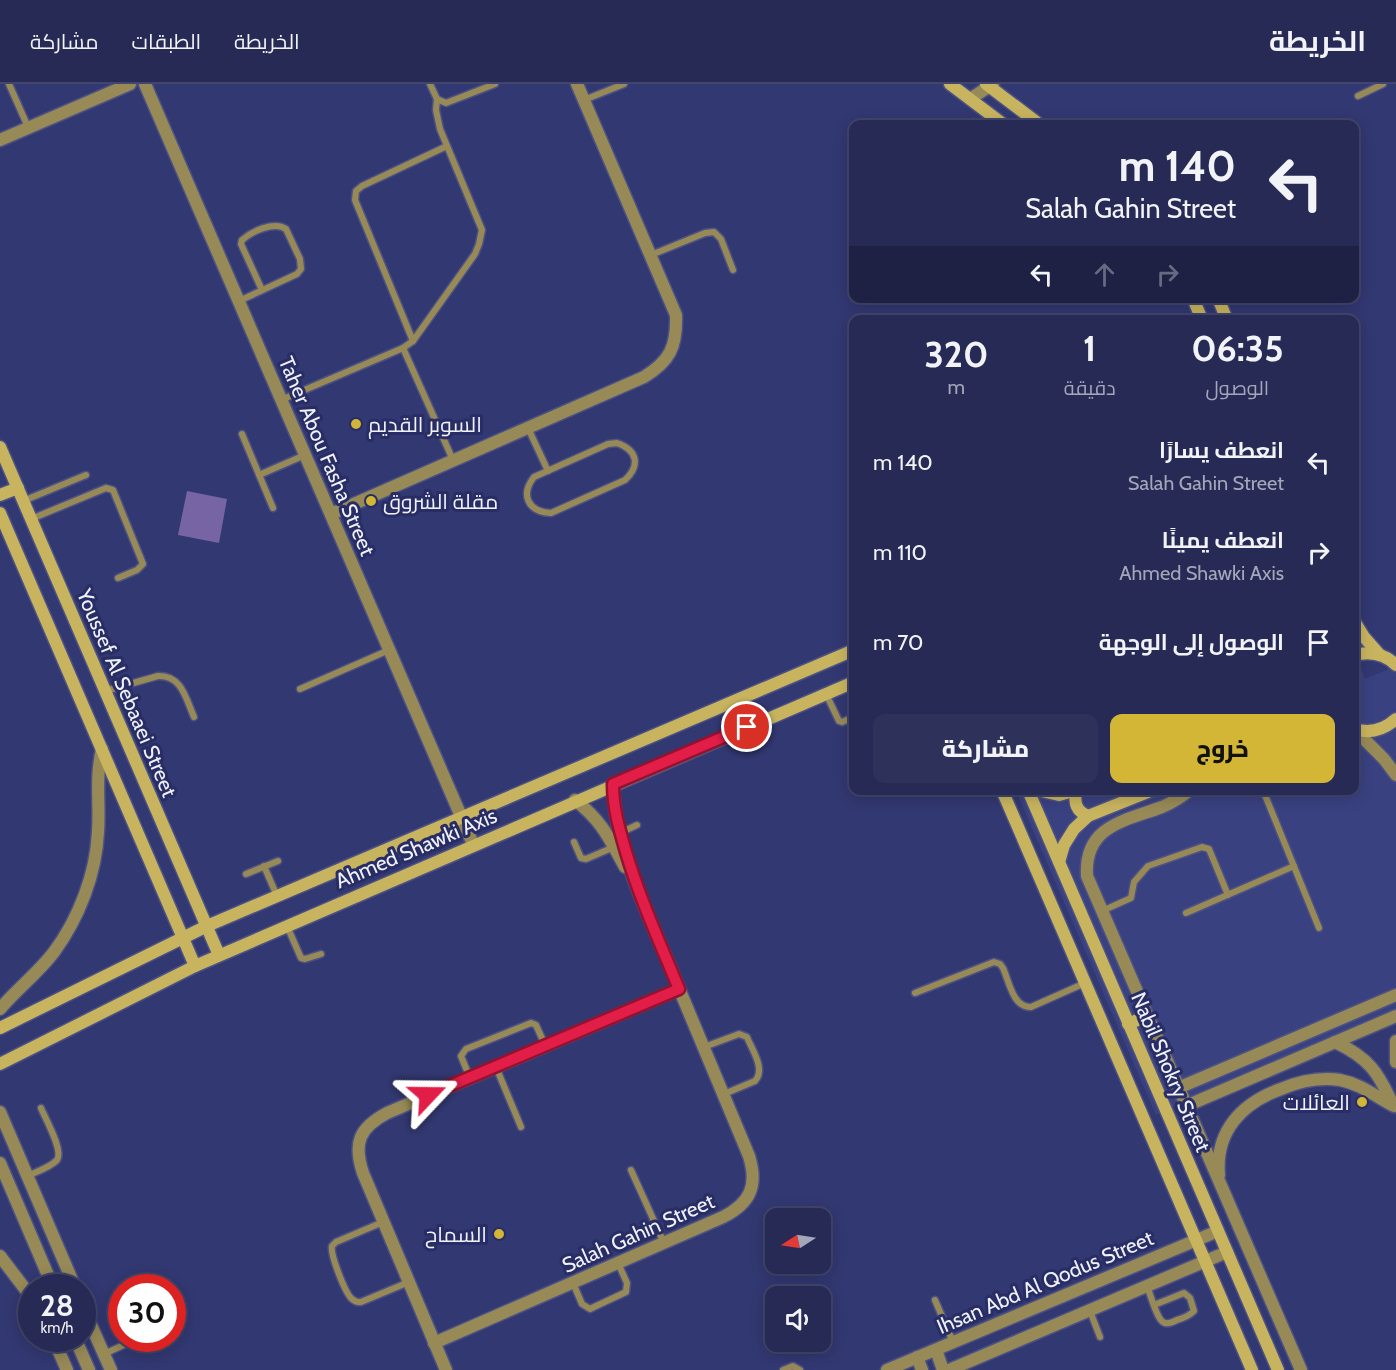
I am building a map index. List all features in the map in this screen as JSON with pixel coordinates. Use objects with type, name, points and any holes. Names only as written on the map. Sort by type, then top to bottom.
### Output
[{"type":"street","points":[[0,140],[130,84]]},
{"type":"street","name":"Taher Abou Fasha Street","points":[[145,84],[474,844]]},
{"type":"street","points":[[331,514],[644,377],[660,367],[671,352],[677,334],[676,315],[577,84]]},
{"type":"street","points":[[950,84],[998,120]]},
{"type":"street","points":[[970,99],[989,85],[1033,120]]},
{"type":"street","name":"Youssef Al Sebaaei Street","points":[[0,447],[219,955]]},
{"type":"street","points":[[0,495],[18,488]]},
{"type":"street","points":[[0,513],[195,966]]},
{"type":"street","points":[[1359,629],[1364,637],[1389,657]]},
{"type":"street","name":"Ahmed Shawki Axis","points":[[0,1028],[182,937],[849,652]]},
{"type":"street","points":[[1359,655],[1368,653],[1389,657]]},
{"type":"street","name":"Ahmed Shawki Axis","points":[[0,1064],[219,955],[849,684]]},
{"type":"street","points":[[1359,730],[1382,729],[1396,719]]},
{"type":"street","points":[[1359,734],[1396,775]]},
{"type":"street","points":[[0,1009],[54,951],[72,924],[85,894],[94,864],[98,832],[97,783],[102,749]]},
{"type":"street","name":"Salah Gahin Street","points":[[613,784],[613,804],[638,892]]},
{"type":"street","name":"Nabil Shokry Street","points":[[1004,795],[1252,1370]]},
{"type":"street","name":"Nabil Shokry Street","points":[[1030,795],[1278,1370]]},
{"type":"street","points":[[1076,795],[1078,810],[1088,816]]},
{"type":"street","points":[[1059,862],[1064,845],[1074,829],[1088,816],[1141,795]]},
{"type":"street","points":[[1182,795],[1165,806],[1105,829],[1089,850],[1086,863],[1087,876],[1301,1370]]},
{"type":"street","name":"Salah Gahin Street","points":[[434,1343],[737,1210],[747,1199],[752,1185],[753,1170],[638,892],[604,828],[575,800]]},
{"type":"street","points":[[446,1370],[357,1155],[360,1137],[370,1122],[378,1117],[679,989]]},
{"type":"street","points":[[1178,1088],[1396,995]]},
{"type":"street","points":[[1128,1024],[1147,1016]]},
{"type":"street","points":[[1186,1106],[1396,1016]]},
{"type":"street","points":[[1396,1041],[1396,1062]]},
{"type":"street","points":[[1335,1042],[1353,1050],[1368,1063],[1381,1078],[1395,1107]]},
{"type":"street","points":[[1269,1049],[1277,1067]]},
{"type":"street","points":[[1219,1182],[1218,1163],[1221,1144],[1228,1127],[1240,1112],[1254,1101],[1272,1092],[1307,1080],[1338,1080],[1366,1089],[1395,1107]]},
{"type":"street","points":[[0,1112],[69,1274]]},
{"type":"street","points":[[0,1162],[47,1274]]},
{"type":"street","name":"Ihsan Abd Al Qodus Street","points":[[887,1370],[1218,1231]]},
{"type":"street","name":"Ihsan Abd Al Qodus Street","points":[[949,1370],[1227,1252]]},
{"type":"street","points":[[0,1256],[18,1280]]},
{"type":"street","points":[[96,1336],[111,1370]]},
{"type":"street","points":[[936,1350],[943,1370]]},
{"type":"street","points":[[59,1352],[67,1370]]},
{"type":"street","points":[[81,1352],[89,1370]]},
{"type":"street","points":[[918,1357],[922,1370]]},
{"type":"lane","points":[[9,84],[28,128]]},
{"type":"lane","points":[[281,400],[403,348],[413,341],[475,254],[482,230],[437,118],[437,99],[430,84]]},
{"type":"lane","points":[[437,99],[441,102],[451,102],[495,84]]},
{"type":"lane","points":[[584,100],[624,84]]},
{"type":"lane","points":[[1358,96],[1383,84]]},
{"type":"lane","points":[[413,341],[354,200],[356,191],[362,186],[447,146]]},
{"type":"lane","points":[[239,302],[297,274],[301,269],[300,259],[286,229],[282,226],[272,225],[242,240],[242,248],[262,290]]},
{"type":"lane","points":[[650,256],[705,232],[714,232],[721,239],[734,270]]},
{"type":"lane","points":[[403,348],[453,460]]},
{"type":"lane","points":[[528,428],[548,471]]},
{"type":"lane","points":[[242,434],[273,508]]},
{"type":"lane","points":[[617,443],[627,446],[633,454],[635,463],[632,473],[626,480],[551,513],[542,513],[534,509],[527,493],[534,477],[548,471],[608,444],[617,443]]},
{"type":"lane","points":[[259,475],[305,455]]},
{"type":"lane","points":[[24,501],[86,475]]},
{"type":"lane","points":[[31,519],[106,488],[113,490],[142,564],[137,570],[118,578]]},
{"type":"lane","points":[[300,689],[389,650]]},
{"type":"lane","points":[[105,691],[166,675],[179,683],[194,717]]},
{"type":"lane","points":[[826,693],[839,721],[849,719]]},
{"type":"lane","points":[[1265,795],[1319,927]]},
{"type":"lane","points":[[620,833],[637,825]]},
{"type":"lane","points":[[574,842],[581,858],[586,859],[614,847]]},
{"type":"lane","points":[[1102,911],[1131,898],[1134,882],[1148,866],[1202,847],[1209,849],[1228,895]]},
{"type":"lane","points":[[246,874],[278,861]]},
{"type":"lane","points":[[264,866],[277,896]]},
{"type":"lane","points":[[1186,913],[1294,866]]},
{"type":"lane","points":[[287,926],[301,958],[321,954]]},
{"type":"lane","points":[[915,993],[994,962],[1000,964],[1016,1000],[1025,1007],[1030,1007],[1086,983]]},
{"type":"lane","points":[[470,1078],[461,1056],[466,1049],[531,1023],[536,1025],[545,1046]]},
{"type":"lane","points":[[704,1047],[739,1034],[747,1037],[760,1068],[758,1078],[723,1094]]},
{"type":"lane","points":[[496,1067],[521,1127]]},
{"type":"lane","points":[[27,1176],[55,1162],[58,1158],[58,1148],[40,1108]]},
{"type":"lane","points":[[631,1170],[664,1243]]},
{"type":"lane","points":[[383,1222],[336,1242],[332,1246],[332,1256],[350,1296],[356,1302],[409,1282]]},
{"type":"lane","points":[[573,1283],[582,1304],[590,1309],[626,1292],[627,1283],[618,1263]]},
{"type":"lane","points":[[1147,1286],[1154,1305],[1160,1319],[1166,1323],[1190,1315],[1194,1311],[1190,1298],[1184,1293],[1154,1305]]},
{"type":"lane","points":[[935,1300],[953,1342]]},
{"type":"lane","points":[[1089,1310],[1100,1337]]},
{"type":"lane","points":[[104,1354],[108,1352]]},
{"type":"lane","points":[[783,1370],[793,1366],[800,1370]]},
{"type":"shaded area","points":[[1359,664],[1365,679],[1396,666],[1396,1009],[1219,1085],[1156,1115],[1018,795],[1359,795]]},
{"type":"building","points":[[187,491],[227,499],[219,543],[178,535]]},
{"type":"place","name":"السوبر القديم","points":[[356,424]]},
{"type":"place","name":"مقلة الشروق","points":[[371,501]]},
{"type":"place","name":"العائلات","points":[[1362,1102]]},
{"type":"place","name":"السماح","points":[[499,1234]]},
{"type":"route","points":[[428,1095],[679,989],[638,892],[617,824],[613,804],[613,784],[747,727]]}]
